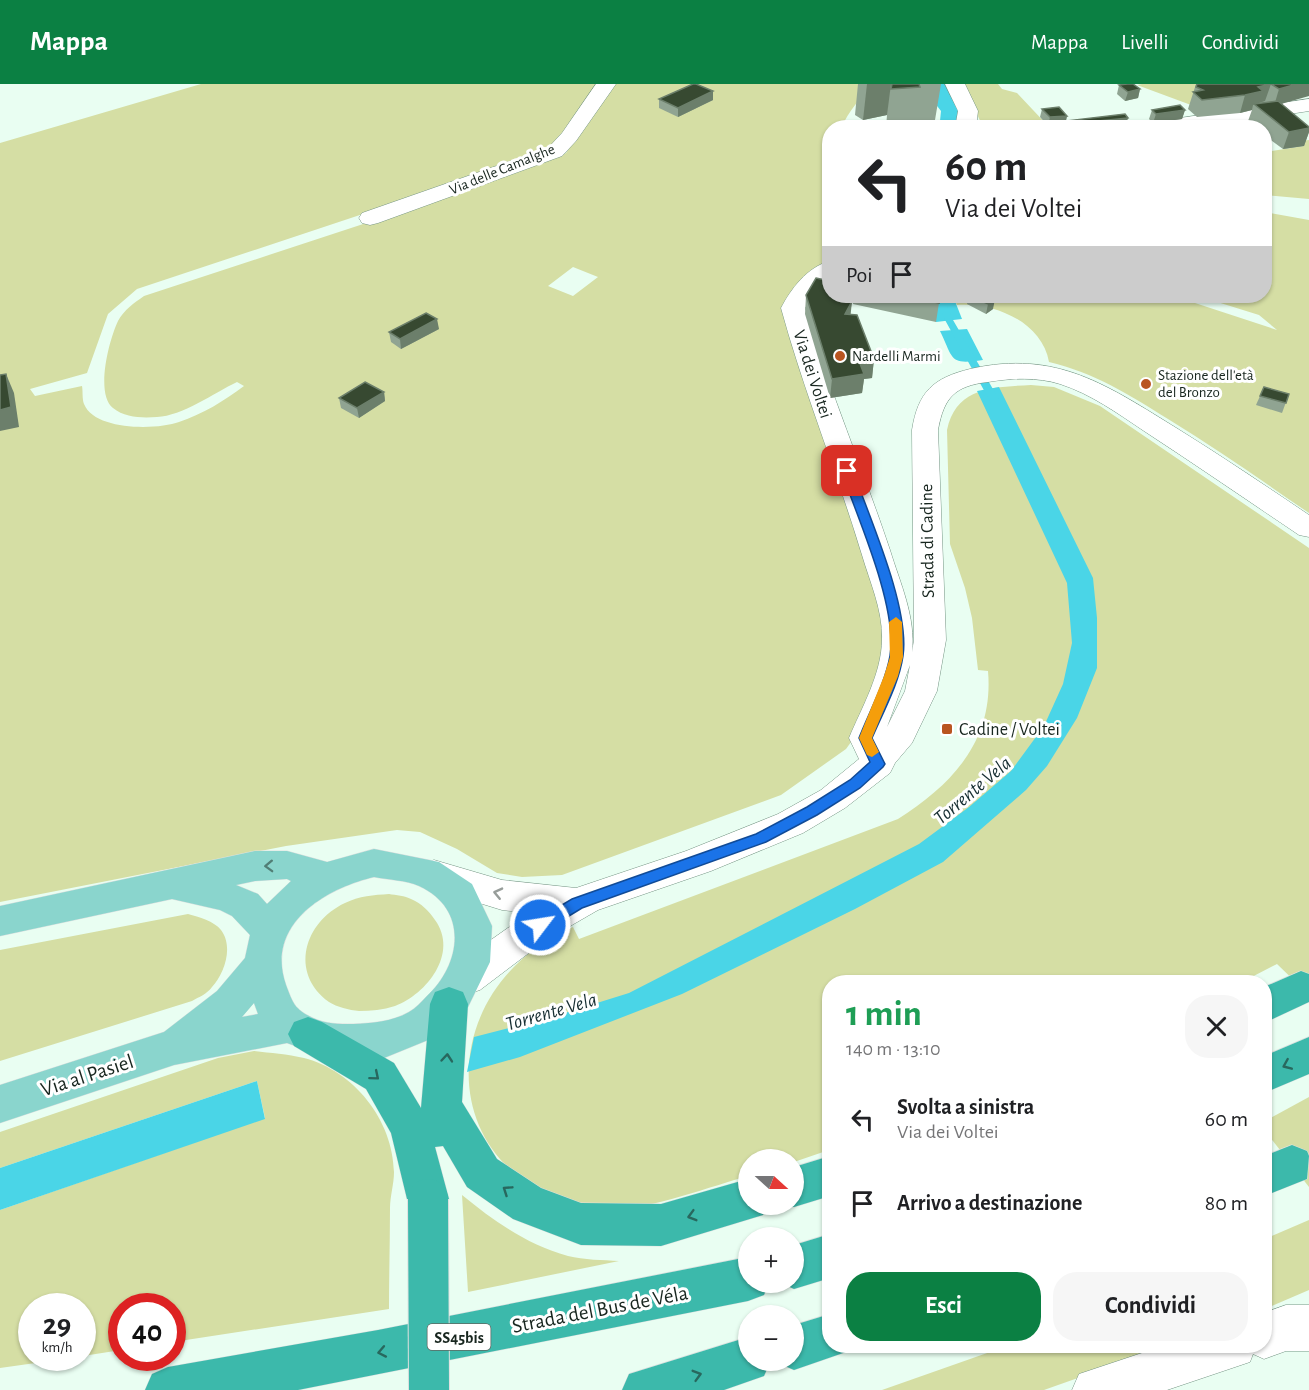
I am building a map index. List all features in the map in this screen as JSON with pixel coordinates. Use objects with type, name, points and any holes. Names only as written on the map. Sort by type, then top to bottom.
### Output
[{"type":"highway","points":[[1272,1002],[1301,988]]},
{"type":"highway","points":[[429,1390],[428,1199],[458,991]]},
{"type":"highway","points":[[300,1030],[380,1077],[410,1128],[428,1199]]},
{"type":"highway","points":[[1272,1071],[1309,1055]]},
{"type":"highway","points":[[442,1108],[482,1173],[528,1204],[581,1224],[661,1225],[738,1203]]},
{"type":"highway","points":[[804,1184],[822,1178]]},
{"type":"highway","points":[[804,1264],[822,1258]]},
{"type":"highway","name":"Strada del Bus de Véla","points":[[168,1390],[390,1351],[738,1281]]},
{"type":"highway","points":[[804,1344],[822,1338]]},
{"type":"highway","points":[[645,1390],[738,1363]]},
{"type":"main road","points":[[374,863],[416,867],[435,875],[453,888],[467,905],[475,928],[475,952],[458,991],[425,1024],[396,1037],[364,1044],[332,1042],[300,1030],[281,1018],[265,987],[266,948],[284,909],[304,889],[326,876],[356,865],[374,863]]},
{"type":"main road","points":[[0,921],[255,866],[287,865],[326,876]]},
{"type":"main road","points":[[172,885],[226,896],[245,905],[266,948]]},
{"type":"main road","name":"Via al Pasiel","points":[[174,1047],[231,1003],[266,948]]},
{"type":"main road","name":"Via al Pasiel","points":[[0,1104],[174,1047],[300,1030]]},
{"type":"street","name":"Via delle Camalghe","points":[[370,218],[555,152],[569,137],[606,84]]},
{"type":"street","points":[[955,84],[967,105],[968,120]]},
{"type":"street","points":[[1305,126],[1301,112],[1309,105]]},
{"type":"street","points":[[1207,120],[1309,105]]},
{"type":"street","name":"Via dei Voltei","points":[[822,274],[800,295],[793,308],[812,372],[864,515],[895,614],[898,638],[891,676],[866,738],[878,764]]},
{"type":"street","name":"Strada di Cadine","points":[[458,991],[522,936],[577,903],[761,838],[821,805],[855,784],[878,764],[896,742],[919,697],[928,669],[930,640],[925,430],[927,412],[940,390],[949,384],[980,375],[1012,371],[1043,373],[1069,379],[1108,396],[1309,528]]},
{"type":"street","name":"Strada di Cadine","points":[[435,875],[502,895],[577,903]]},
{"type":"street","points":[[1272,1333],[1286,1328],[1309,1328]]},
{"type":"street","points":[[1095,1390],[1212,1353]]},
{"type":"green space","points":[[201,84],[601,84],[560,140],[547,149],[435,190],[137,289],[108,314],[87,373],[30,389],[35,396],[82,386],[84,404],[90,413],[113,424],[142,427],[179,422],[221,402],[244,386],[237,382],[167,416],[134,417],[113,408],[108,401],[104,379],[114,330],[120,317],[144,296],[482,185],[566,153],[611,84],[869,84],[846,120],[822,120],[822,269],[790,296],[879,581],[889,650],[859,731],[846,749],[781,795],[562,875],[522,877],[497,873],[457,849],[420,832],[397,830],[286,846],[0,902],[0,143]],"holes":[[[573,267],[598,277],[573,296],[548,286]]]},
{"type":"green space","points":[[963,84],[998,84],[1002,89],[1017,93],[1042,120],[980,120]]},
{"type":"green space","points":[[1225,84],[1191,105],[1137,85]]},
{"type":"green space","points":[[1309,140],[1309,199],[1272,196],[1272,151],[1304,146],[1299,141]]},
{"type":"green space","points":[[1272,213],[1309,220],[1309,513],[1204,441],[1125,393],[1097,378],[1049,362],[1045,348],[1037,336],[1014,317],[986,307],[957,305],[956,303],[1195,303],[1277,330],[1259,315],[1220,303],[1272,303]]},
{"type":"green space","points":[[1031,385],[1054,387],[1100,406],[1309,548],[1309,995],[1277,964],[1256,975],[822,975],[822,1152],[804,1159],[804,1149],[738,1149],[738,1179],[675,1198],[635,1207],[602,1209],[546,1193],[505,1165],[480,1127],[469,1083],[473,1038],[492,995],[525,956],[573,927],[579,939],[898,819],[936,791],[952,775],[966,758],[977,739],[988,696],[988,671],[978,670],[972,618],[965,588],[950,544],[947,430],[959,405],[968,397],[990,389]]},
{"type":"green space","points":[[389,894],[415,901],[435,920],[441,933],[443,946],[436,971],[418,992],[395,1006],[359,1011],[332,1004],[317,990],[309,977],[306,963],[311,935],[320,922],[345,903],[361,897]]},
{"type":"green space","points":[[188,914],[218,927],[227,944],[224,968],[208,992],[192,1001],[0,1061],[0,950]]},
{"type":"green space","points":[[254,1051],[304,1058],[322,1064],[339,1074],[367,1100],[387,1134],[394,1172],[390,1208],[389,1309],[186,1340],[186,1293],[108,1293],[108,1352],[96,1354],[96,1293],[18,1293],[18,1365],[0,1368],[0,1210],[265,1118],[257,1081],[0,1168],[0,1132],[218,1058]]},
{"type":"green space","points":[[1309,1097],[1309,1187],[1272,1140],[1272,1117]]},
{"type":"green space","points":[[462,1195],[486,1214],[525,1239],[553,1251],[574,1257],[619,1261],[468,1292]]},
{"type":"green space","points":[[1309,1220],[1309,1290],[1272,1306],[1272,1236]]},
{"type":"green space","points":[[987,1353],[1148,1353],[1044,1390],[882,1390]]},
{"type":"water","points":[[920,84],[950,84],[959,99],[958,120],[940,120],[941,111]]},
{"type":"water","points":[[930,303],[956,303],[962,319],[936,322]]},
{"type":"water","points":[[967,329],[983,360],[958,361],[951,354],[940,331]]},
{"type":"water","points":[[999,387],[1093,578],[1097,618],[1097,668],[1077,718],[1047,766],[1026,790],[943,862],[855,909],[682,994],[520,1057],[467,1072],[474,1037],[552,1017],[629,993],[919,844],[969,807],[1011,771],[1044,726],[1063,684],[1072,643],[1067,583],[977,391]]},
{"type":"water","points":[[257,1081],[265,1119],[0,1210],[0,1168]]},
{"type":"building","points":[[693,84],[713,91],[678,108],[659,99]]},
{"type":"building","points":[[892,84],[919,84],[920,87],[891,89]]},
{"type":"building","points":[[1133,84],[1140,89],[1128,92],[1119,85]]},
{"type":"building","points":[[1197,84],[1271,84],[1258,87],[1263,91],[1202,100],[1193,92],[1203,90],[1196,87]]},
{"type":"building","points":[[1271,84],[1297,84],[1279,89]]},
{"type":"building","points":[[1278,101],[1309,128],[1289,132],[1254,104]]},
{"type":"building","points":[[1180,105],[1185,110],[1156,114],[1152,110]]},
{"type":"building","points":[[1059,107],[1067,116],[1050,117],[1042,109]]},
{"type":"building","points":[[1125,114],[1128,118],[1108,120],[1074,120]]},
{"type":"building","points":[[816,278],[822,279],[822,303],[851,303],[845,314],[857,315],[874,359],[859,361],[864,374],[832,379],[806,295]]},
{"type":"building","points":[[426,313],[437,319],[400,339],[389,332]]},
{"type":"building","points":[[6,374],[11,407],[0,410],[0,375]]},
{"type":"building","points":[[365,382],[384,392],[357,408],[339,398]]},
{"type":"building","points":[[1264,387],[1289,394],[1286,403],[1260,396]]},
{"type":"waterway","name":"Torrente Vela","points":[[942,303],[949,320],[996,403]]},
{"type":"slow traffic","points":[[872,752],[866,738],[891,676],[896,657],[898,638],[896,622]]},
{"type":"place","name":"Nardelli Marmi","points":[[840,356]]},
{"type":"place","name":"Stazione dell'età del Bronzo","points":[[1146,384]]},
{"type":"place","name":"Cadine / Voltei","points":[[947,729]]},
{"type":"route","points":[[540,925],[577,903],[761,838],[812,811],[855,784],[878,764],[866,738],[891,676],[898,638],[895,614],[887,584],[847,471]]}]
